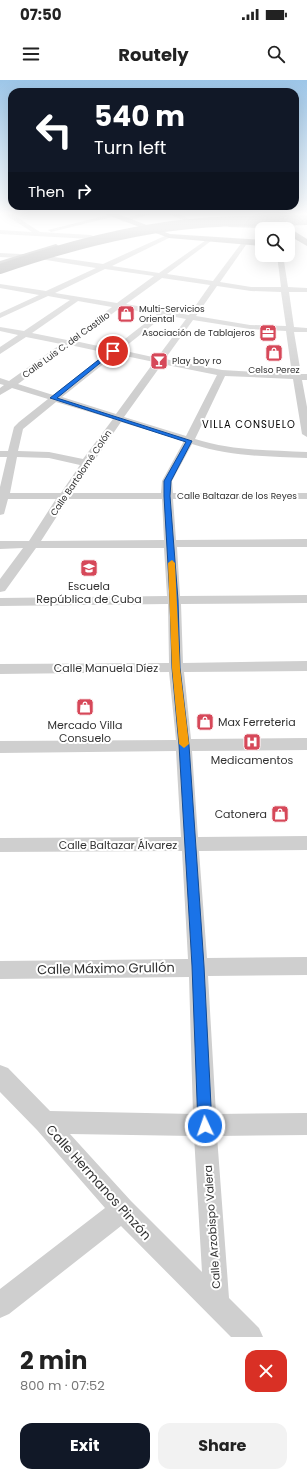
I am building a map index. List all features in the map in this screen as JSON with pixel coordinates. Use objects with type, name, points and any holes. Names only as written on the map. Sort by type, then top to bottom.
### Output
[{"type":"street","points":[[0,316],[89,273]]},
{"type":"street","points":[[142,273],[251,289],[307,290]]},
{"type":"street","name":"Calle Luis C. del Castillo","points":[[0,392],[166,273]]},
{"type":"street","name":"Calle Bartolomé Colón","points":[[0,588],[32,545],[86,463],[223,273]]},
{"type":"street","points":[[283,273],[297,377],[307,434]]},
{"type":"street","points":[[0,286],[250,327],[307,330]]},
{"type":"street","points":[[0,351],[76,299]]},
{"type":"street","points":[[0,512],[2,496],[19,427],[52,398],[163,313]]},
{"type":"street","points":[[0,329],[222,373],[307,377]]},
{"type":"street","name":"Calle Arzobispo Valera","points":[[218,1304],[205,1126],[198,966],[184,745],[176,668],[174,600],[167,481],[189,441],[222,373]]},
{"type":"street","points":[[0,381],[189,441],[233,452],[307,455]]},
{"type":"street","points":[[0,454],[49,455],[86,463]]},
{"type":"street","name":"Calle Baltazar de los Reyes","points":[[2,496],[307,496]]},
{"type":"street","points":[[0,545],[307,543]]},
{"type":"street","points":[[0,602],[307,599]]},
{"type":"street","name":"Calle Manuela Díez","points":[[0,669],[307,666]]},
{"type":"street","points":[[0,747],[307,744]]},
{"type":"street","name":"Calle Baltazar Álvarez","points":[[0,845],[190,845],[307,843]]},
{"type":"street","name":"Calle Máximo Grullón","points":[[0,970],[198,966],[307,966]]},
{"type":"street","name":"Calle Hermanos Pinzón","points":[[0,1076],[45,1122],[122,1210],[250,1337]]},
{"type":"street","points":[[45,1122],[205,1126],[307,1124]]},
{"type":"street","points":[[0,1305],[122,1210]]},
{"type":"slow traffic","points":[[172,563],[176,668],[184,744]]},
{"type":"place","name":"Multi-Servicios Oriental","points":[[126,314]]},
{"type":"place","name":"Asociación de Tablajeros","points":[[268,333]]},
{"type":"place","name":"Celso Perez","points":[[274,353]]},
{"type":"place","name":"Play boy ro","points":[[159,361]]},
{"type":"place","name":"Escuela República de Cuba","points":[[89,568]]},
{"type":"place","name":"Mercado Villa Consuelo","points":[[85,707]]},
{"type":"place","name":"Max Ferreteria","points":[[205,722]]},
{"type":"place","name":"Medicamentos","points":[[252,742]]},
{"type":"place","name":"Catonera","points":[[280,814]]},
{"type":"district","name":"VILLA CONSUELO","points":[[249,424]]},
{"type":"route","points":[[113,351],[52,398],[189,441],[167,481],[167,496],[174,600],[176,668],[184,745],[198,966],[205,1126]]}]
